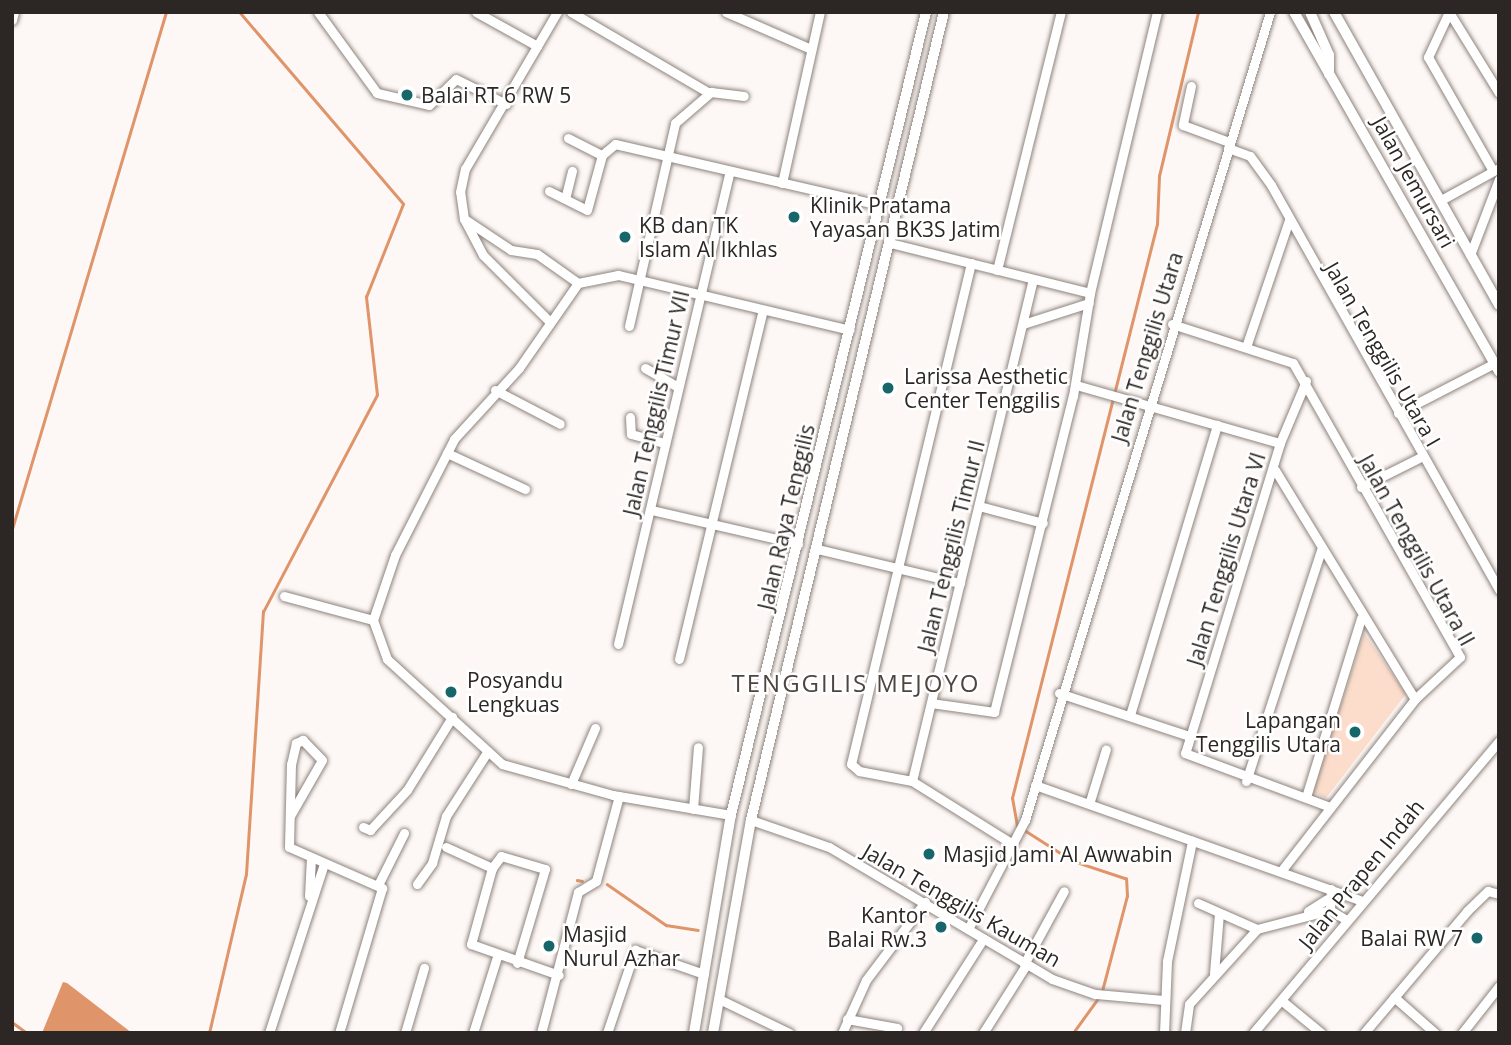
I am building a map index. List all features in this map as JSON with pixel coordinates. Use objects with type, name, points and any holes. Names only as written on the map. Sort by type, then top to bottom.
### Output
[{"type":"main road","name":"Jalan Raya Tenggilis","points":[[694,1033],[731,815],[770,673],[798,544],[926,12]]},
{"type":"main road","name":"Jalan Raya Tenggilis","points":[[713,1033],[751,820],[788,678],[944,12]]},
{"type":"main road","name":"Jalan Jemursari","points":[[1294,12],[1497,367]]},
{"type":"main road","points":[[1310,12],[1329,55],[1329,74]]},
{"type":"main road","name":"Jalan Jemursari","points":[[1334,12],[1499,305]]},
{"type":"main road","points":[[911,77],[929,82]]},
{"type":"main road","points":[[825,430],[845,435]]},
{"type":"main road","points":[[770,673],[788,678]]},
{"type":"street","points":[[12,20],[14,12]]},
{"type":"street","points":[[318,12],[373,90],[390,99],[429,105],[456,79],[506,104]]},
{"type":"street","points":[[476,12],[537,46]]},
{"type":"street","points":[[550,322],[498,274],[464,219],[463,175],[557,12]]},
{"type":"street","points":[[571,12],[709,94],[744,96]]},
{"type":"street","points":[[726,12],[811,49]]},
{"type":"street","points":[[782,183],[820,12]]},
{"type":"street","points":[[997,270],[1061,12]]},
{"type":"street","points":[[931,703],[994,712],[1076,385],[1089,298],[1157,12]]},
{"type":"street","name":"Jalan Tenggilis Utara","points":[[968,929],[1021,828],[1146,405],[1270,12]]},
{"type":"street","points":[[1449,12],[1499,93]]},
{"type":"street","points":[[1449,12],[1428,57],[1497,173],[1470,255]]},
{"type":"street","name":"Jalan Tenggilis Utara I","points":[[1191,86],[1183,125],[1252,157],[1499,590]]},
{"type":"street","points":[[629,326],[675,123],[709,94]]},
{"type":"street","points":[[568,138],[602,155]]},
{"type":"street","points":[[549,191],[566,195],[590,208],[602,155],[615,144],[880,205]]},
{"type":"street","points":[[566,195],[572,171]]},
{"type":"street","name":"Jalan Tenggilis Timur VII","points":[[618,644],[698,297],[730,171]]},
{"type":"street","points":[[1441,200],[1497,173]]},
{"type":"street","points":[[464,219],[511,250],[537,254],[578,283]]},
{"type":"street","points":[[1246,346],[1289,220]]},
{"type":"street","points":[[890,243],[1033,279],[1089,298]]},
{"type":"street","points":[[971,263],[851,764],[859,772],[912,781],[1011,843]]},
{"type":"street","points":[[731,815],[619,796],[571,784],[486,754],[452,718],[387,659],[373,620],[396,555],[447,453],[578,283],[607,274],[762,313],[850,330]]},
{"type":"street","name":"Jalan Tenggilis Timur II","points":[[912,781],[1033,279]]},
{"type":"street","points":[[1023,324],[1089,298]]},
{"type":"street","points":[[679,659],[762,313]]},
{"type":"street","name":"Jalan Tenggilis Utara II","points":[[1172,324],[1284,358],[1306,380],[1362,487],[1458,653],[1456,666],[1415,699],[1282,870]]},
{"type":"street","points":[[1398,413],[1497,367]]},
{"type":"street","points":[[645,368],[678,387]]},
{"type":"street","name":"Jalan Tenggilis Utara VI","points":[[1246,781],[1188,759],[1185,750],[1275,470],[1280,443],[1306,380]]},
{"type":"street","points":[[1076,385],[1280,443]]},
{"type":"street","points":[[495,390],[560,424]]},
{"type":"street","points":[[630,417],[631,434],[666,443]]},
{"type":"street","points":[[1130,715],[1217,425]]},
{"type":"street","points":[[447,453],[525,489]]},
{"type":"street","points":[[1362,487],[1421,457]]},
{"type":"street","points":[[1275,470],[1361,618],[1415,699]]},
{"type":"street","points":[[978,506],[1042,523]]},
{"type":"street","points":[[650,510],[798,544]]},
{"type":"street","points":[[817,549],[960,583]]},
{"type":"street","points":[[1321,550],[1246,781],[1306,797],[1330,807]]},
{"type":"street","points":[[284,596],[373,620]]},
{"type":"street","points":[[1306,797],[1361,618]]},
{"type":"street","points":[[1059,693],[1189,736]]},
{"type":"street","points":[[363,827],[370,830],[407,790],[452,718]]},
{"type":"street","points":[[571,784],[596,728]]},
{"type":"street","points":[[290,817],[322,760],[308,741],[298,741],[294,749],[290,817],[289,847],[311,859],[379,883]]},
{"type":"street","name":"Jalan Prapen Indah","points":[[1253,1033],[1360,900],[1498,743]]},
{"type":"street","points":[[693,809],[698,747]]},
{"type":"street","points":[[1090,801],[1106,749]]},
{"type":"street","points":[[417,884],[432,863],[446,816],[486,754]]},
{"type":"street","points":[[1035,785],[1090,801],[1192,841],[1282,870],[1329,894],[1360,900]]},
{"type":"street","points":[[541,1033],[579,890],[596,881],[619,796]]},
{"type":"street","name":"Jalan Tenggilis Kauman","points":[[751,820],[829,847],[925,902],[1025,965],[1095,994],[1162,1000]]},
{"type":"street","points":[[339,1033],[367,942],[379,883],[404,834]]},
{"type":"street","points":[[1164,1033],[1162,1000],[1192,841]]},
{"type":"street","points":[[446,847],[492,868]]},
{"type":"street","points":[[517,963],[545,869],[501,856],[492,868],[469,940],[497,957],[517,963],[558,975]]},
{"type":"street","points":[[309,896],[311,859]]},
{"type":"street","points":[[269,1033],[309,896],[324,864]]},
{"type":"street","points":[[983,1033],[1048,931],[1065,891]]},
{"type":"street","points":[[1364,1033],[1467,911],[1488,891],[1499,894]]},
{"type":"street","points":[[1329,894],[1330,910]]},
{"type":"street","points":[[1308,911],[1329,894]]},
{"type":"street","points":[[842,1033],[847,1018],[899,930],[925,902]]},
{"type":"street","points":[[1198,903],[1257,929]]},
{"type":"street","points":[[1185,1033],[1186,1009],[1214,972],[1257,929],[1308,911],[1330,910],[1345,919]]},
{"type":"street","points":[[1214,972],[1219,913]]},
{"type":"street","points":[[923,1033],[983,939]]},
{"type":"street","points":[[607,1033],[634,950],[704,974]]},
{"type":"street","points":[[473,1033],[497,957]]},
{"type":"street","points":[[405,1033],[424,968]]},
{"type":"street","points":[[1462,1033],[1499,986]]},
{"type":"street","points":[[1394,997],[1435,1033]]},
{"type":"street","points":[[719,999],[789,1033]]},
{"type":"street","points":[[1280,1000],[1321,1033]]},
{"type":"street","points":[[847,1018],[897,1028]]},
{"type":"shaded area","name":"Lapangan Tenggilis Utara","points":[[1364,633],[1406,694],[1326,798],[1313,792]]},
{"type":"shaded area","points":[[63,982],[67,983],[132,1033],[42,1033]]},
{"type":"waterway","points":[[12,529],[166,12]]},
{"type":"waterway","points":[[209,1033],[246,874],[263,612],[377,395],[366,297],[403,204],[239,12]]},
{"type":"waterway","points":[[1102,991],[1127,896],[1126,879],[1072,861],[1017,826],[1012,798],[1157,224],[1159,176],[1198,12]]},
{"type":"waterway","points":[[577,880],[582,881]]},
{"type":"waterway","points":[[607,884],[666,925],[698,930]]},
{"type":"waterway","points":[[1073,1033],[1099,997]]},
{"type":"waterway","points":[[12,1022],[27,1033]]},
{"type":"place","name":"Balai RT 6 RW 5","points":[[407,95]]},
{"type":"place","name":"Klinik Pratama Yayasan BK3S Jatim","points":[[794,217]]},
{"type":"place","name":"KB dan TK Islam Al Ikhlas","points":[[625,237]]},
{"type":"place","name":"Larissa Aesthetic Center Tenggilis","points":[[888,388]]},
{"type":"place","name":"Posyandu Lengkuas","points":[[451,692]]},
{"type":"place","name":"Lapangan Tenggilis Utara","points":[[1355,732]]},
{"type":"place","name":"Masjid Jami Al Awwabin","points":[[929,854]]},
{"type":"place","name":"Kantor Balai Rw.3","points":[[941,927]]},
{"type":"place","name":"Balai RW 7","points":[[1477,938]]},
{"type":"place","name":"Masjid Nurul Azhar","points":[[549,946]]},
{"type":"district","name":"TENGGILIS MEJOYO","points":[[856,683]]}]
